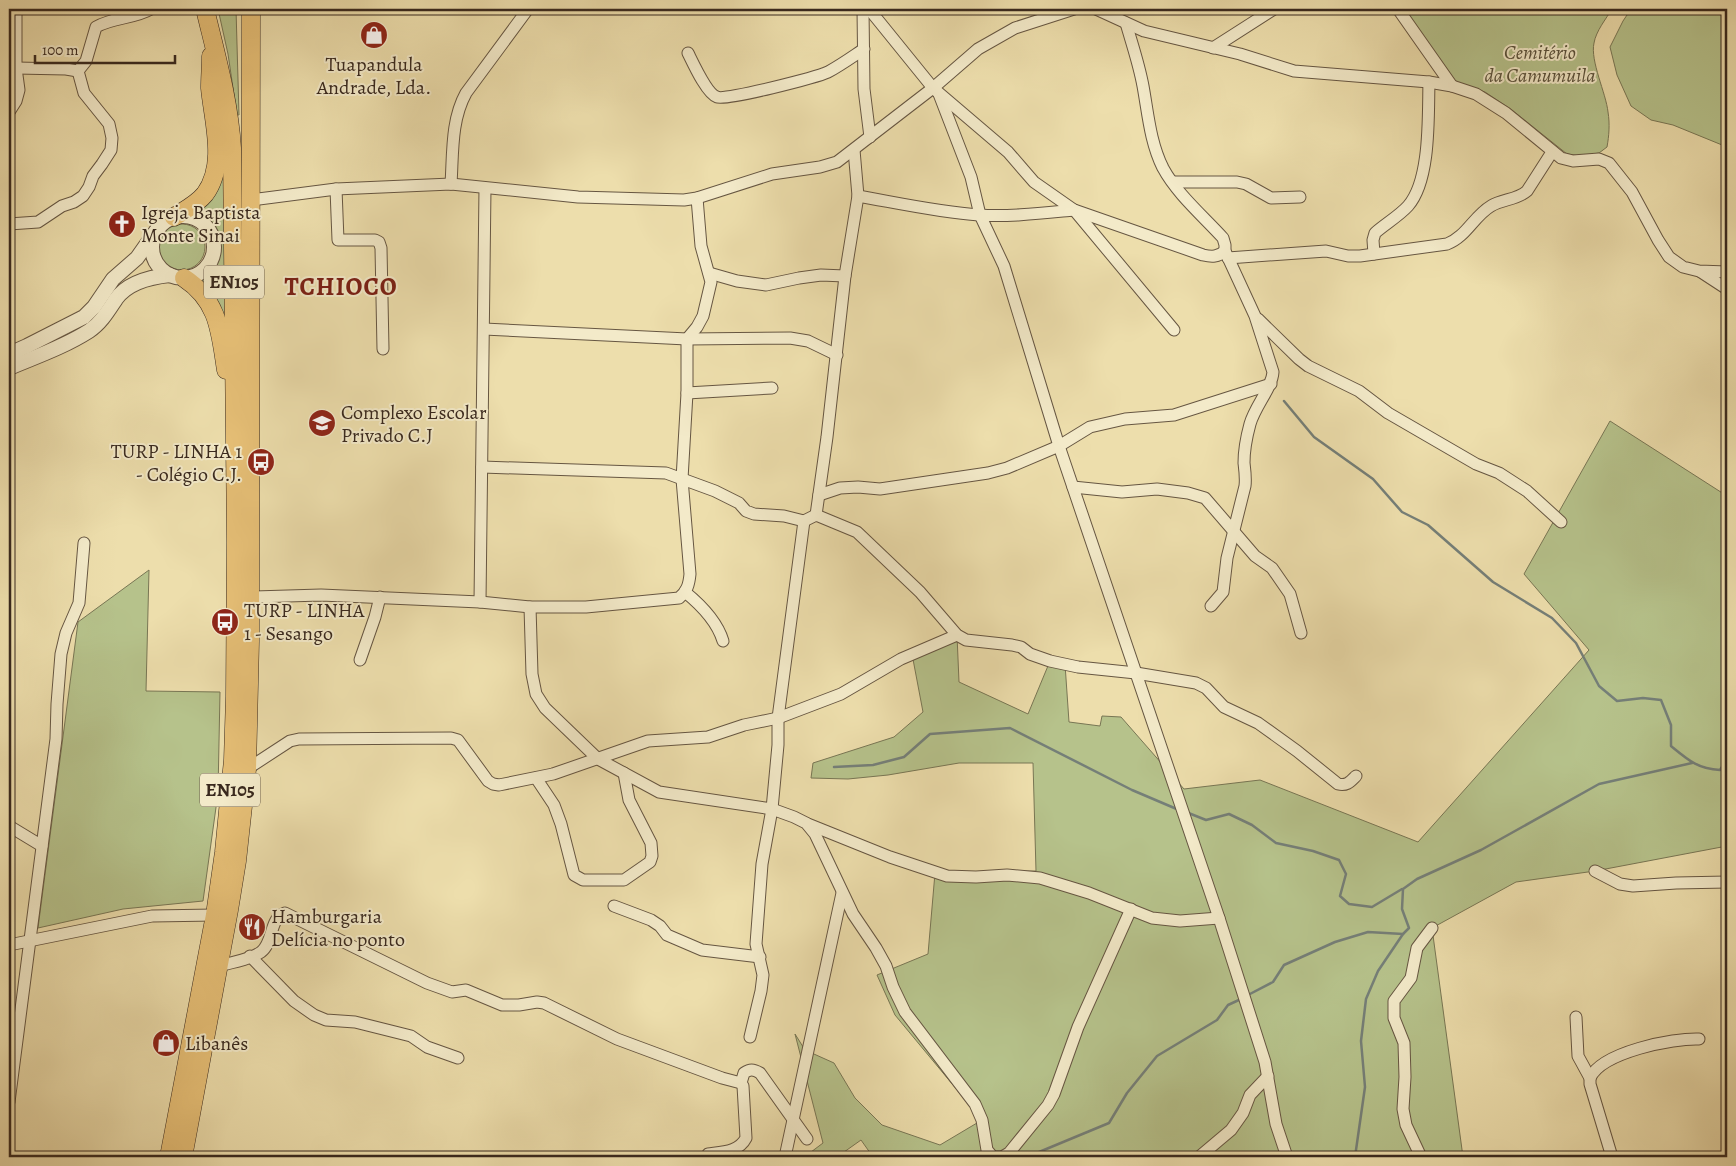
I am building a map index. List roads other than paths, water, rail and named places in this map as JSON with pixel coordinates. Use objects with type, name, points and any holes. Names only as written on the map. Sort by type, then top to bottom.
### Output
[{"type":"main road","name":"EN105","points":[[168,1157],[215,915],[226,829],[234,728],[236,542],[232,148],[226,93],[205,9]]},
{"type":"main road","name":"EN105","points":[[183,1157],[237,861],[246,769],[250,692],[251,9]]},
{"type":"main road","points":[[174,217],[197,202],[204,195],[210,186],[217,163],[210,85],[212,38]]},
{"type":"main road","points":[[177,277],[203,294],[214,311],[221,338],[235,417]]},
{"type":"street","points":[[9,112],[18,96],[16,9]]},
{"type":"street","points":[[78,71],[86,61],[96,27],[105,22],[142,14],[151,9]]},
{"type":"street","points":[[451,184],[455,120],[459,106],[466,93],[528,9]]},
{"type":"street","points":[[863,9],[864,89],[870,137]]},
{"type":"street","points":[[869,9],[936,91],[1008,152],[1034,182],[1074,210],[1174,330]]},
{"type":"street","points":[[251,200],[336,189],[451,184],[578,197],[684,200],[696,198],[766,175],[820,167],[838,162],[936,91],[978,49],[1015,28],[1074,9]]},
{"type":"street","points":[[1096,9],[1144,31],[1240,54],[1294,70],[1429,82],[1452,86],[1476,94],[1506,113],[1561,158],[1572,161],[1599,159],[1609,163],[1632,192],[1669,257],[1683,267],[1699,271],[1727,272]]},
{"type":"street","points":[[1214,48],[1274,9]]},
{"type":"street","points":[[1398,9],[1452,86]]},
{"type":"street","points":[[1126,23],[1138,61],[1152,136],[1164,168],[1173,182],[1223,238],[1227,255],[1255,316],[1272,363],[1273,380],[1256,408],[1250,426],[1244,462],[1245,486],[1227,558],[1223,592],[1212,606]]},
{"type":"street","points":[[688,53],[709,90],[715,97],[723,98],[739,96],[827,73],[864,49]]},
{"type":"street","points":[[16,68],[78,71]]},
{"type":"street","points":[[9,224],[38,222],[62,206],[74,202],[83,196],[93,176],[111,150],[112,138],[108,124],[84,93],[78,71]]},
{"type":"street","points":[[1374,254],[1373,240],[1375,233],[1408,206],[1423,175],[1429,82]]},
{"type":"street","points":[[936,91],[971,177],[980,215],[1004,266],[1059,446],[1220,918],[1265,1062],[1276,1124],[1287,1157]]},
{"type":"street","points":[[816,515],[837,355],[845,276],[858,196],[854,150]]},
{"type":"street","points":[[858,196],[980,215],[1047,213],[1074,210],[1213,257],[1326,251],[1348,256],[1447,244],[1455,241],[1492,205],[1522,196],[1552,152]]},
{"type":"street","points":[[1173,182],[1237,182],[1246,184],[1271,198],[1300,197]]},
{"type":"street","points":[[480,602],[485,188]]},
{"type":"street","points":[[336,189],[336,236],[338,240],[375,240],[379,242],[381,248],[383,349]]},
{"type":"street","points":[[250,598],[321,595],[480,602],[530,607],[586,607],[679,598],[689,584],[690,574],[682,479],[687,393],[687,339],[703,316],[710,282],[701,246],[696,198]]},
{"type":"street","points":[[9,354],[84,317],[94,307],[113,279],[140,254],[156,230],[167,220],[185,216],[197,219],[206,226],[214,242],[211,259],[205,269],[195,276],[151,278],[134,284],[124,290],[101,321],[89,331],[68,343],[9,368]]},
{"type":"street","points":[[156,230],[152,243],[153,256],[159,268],[177,277]]},
{"type":"street","points":[[1699,271],[1727,289]]},
{"type":"street","points":[[709,273],[737,281],[766,286],[821,275],[845,276]]},
{"type":"street","points":[[1255,316],[1299,360],[1359,391],[1388,412],[1476,464],[1499,473],[1527,491],[1561,522]]},
{"type":"street","points":[[484,329],[687,339],[800,338],[837,355]]},
{"type":"street","points":[[819,495],[840,488],[880,489],[988,473],[1007,468],[1059,446],[1090,428],[1107,422],[1149,416],[1174,415],[1271,384]]},
{"type":"street","points":[[687,393],[772,388]]},
{"type":"street","points":[[482,468],[666,473],[715,491],[754,514],[784,516],[804,521],[816,515],[857,532],[920,592],[957,634],[966,640],[1021,647],[1030,654],[1050,661],[1078,667],[1136,673],[1196,683],[1206,688],[1224,707],[1258,724],[1338,784],[1350,783],[1356,776]]},
{"type":"street","points":[[1073,487],[1122,492],[1158,489],[1188,493],[1205,498],[1255,556],[1272,568],[1290,594],[1301,633]]},
{"type":"street","points":[[750,1038],[763,975],[756,944],[762,864],[772,809],[778,745],[778,718],[804,521]]},
{"type":"street","points":[[9,1102],[56,739],[61,654],[66,632],[79,603],[84,543]]},
{"type":"street","points":[[685,592],[699,603],[720,631],[723,641]]},
{"type":"street","points":[[360,660],[376,617],[380,597]]},
{"type":"street","points":[[530,607],[532,674],[536,694],[545,708],[598,759],[659,792],[772,809],[890,858],[941,874],[976,878],[1008,875],[1040,878],[1089,893],[1152,918],[1180,921],[1220,918]]},
{"type":"street","points":[[246,769],[290,741],[299,738],[451,738],[458,740],[493,784],[499,785],[536,778],[553,774],[648,741],[708,737],[744,725],[778,718],[841,694],[901,659],[957,634]]},
{"type":"street","points":[[536,778],[556,810],[574,875],[582,880],[618,881],[631,876],[650,862],[652,856],[651,843],[629,800],[624,773]]},
{"type":"street","points":[[806,824],[815,834],[853,914],[886,966],[893,987],[905,1012],[975,1104],[982,1120],[987,1150],[993,1157],[1002,1157],[1009,1153],[1048,1105],[1054,1094],[1078,1027],[1131,910]]},
{"type":"street","points":[[9,826],[42,846]]},
{"type":"street","points":[[1595,871],[1620,884],[1633,886],[1727,882]]},
{"type":"street","points":[[785,1157],[842,893]]},
{"type":"street","points":[[614,906],[650,920],[668,934],[702,950],[760,957]]},
{"type":"street","points":[[219,966],[250,956],[265,948],[270,940],[276,920],[279,915],[285,913],[427,983],[452,992],[466,990],[502,1005],[544,1003],[617,1039],[722,1078],[741,1083]]},
{"type":"street","points":[[9,945],[152,916],[215,915]]},
{"type":"street","points":[[1421,1157],[1406,1125],[1403,1109],[1405,1077],[1404,1044],[1394,1018],[1394,1001],[1411,978],[1417,948],[1432,928]]},
{"type":"street","points":[[250,956],[294,1001],[314,1015],[326,1020],[355,1022],[411,1036],[427,1047],[458,1058]]},
{"type":"street","points":[[1576,1017],[1578,1056],[1590,1078],[1590,1084],[1612,1157]]},
{"type":"street","points":[[1590,1078],[1592,1074],[1606,1063],[1625,1054],[1666,1041],[1684,1038],[1699,1039]]},
{"type":"street","points":[[708,1154],[737,1149],[746,1138],[743,1086],[741,1083],[744,1073],[749,1070],[760,1073],[806,1139]]},
{"type":"street","points":[[1199,1157],[1231,1130],[1243,1113],[1250,1095],[1268,1076]]},
{"type":"waterway","points":[[1284,401],[1314,437],[1373,479],[1402,512],[1428,525],[1493,582],[1552,618],[1576,643],[1599,686],[1617,701],[1643,698],[1661,700],[1671,725],[1671,746],[1677,751],[1705,768],[1720,770],[1727,759]]},
{"type":"waterway","points":[[834,767],[873,765],[904,757],[930,734],[1010,728],[1132,790],[1179,810]]},
{"type":"waterway","points":[[1248,995],[1273,982],[1284,965],[1335,942],[1368,932],[1403,934],[1409,928],[1402,909],[1403,889],[1417,879],[1481,850],[1599,784],[1692,763]]},
{"type":"waterway","points":[[1186,812],[1206,820],[1229,814],[1252,825],[1276,843],[1313,851],[1339,860],[1346,874],[1340,896],[1349,904],[1372,907],[1402,889]]},
{"type":"waterway","points":[[1355,1157],[1365,1087],[1361,1041],[1366,999],[1378,971],[1403,934]]},
{"type":"waterway","points":[[1027,1157],[1109,1123],[1127,1093],[1157,1056],[1217,1020],[1228,1005],[1241,999]]},
{"type":"place","name":"Tuapandula Andrade, Lda.","points":[[374,35]]},
{"type":"place","name":"Igreja Baptista Monte Sinai","points":[[122,224]]},
{"type":"place","name":"Complexo Escolar Privado C.J","points":[[322,423]]},
{"type":"place","name":"TURP - LINHA 1 - Colégio C.J.","points":[[261,462]]},
{"type":"place","name":"TURP - LINHA 1 - Sesango","points":[[225,622]]},
{"type":"place","name":"Hamburgaria Delícia no ponto","points":[[252,927]]},
{"type":"place","name":"Libanês","points":[[166,1043]]},
{"type":"district","name":"TCHIOCO","points":[[341,287]]},
{"type":"park label","name":"Cemitério da Camumuila","points":[[1540,64]]}]
